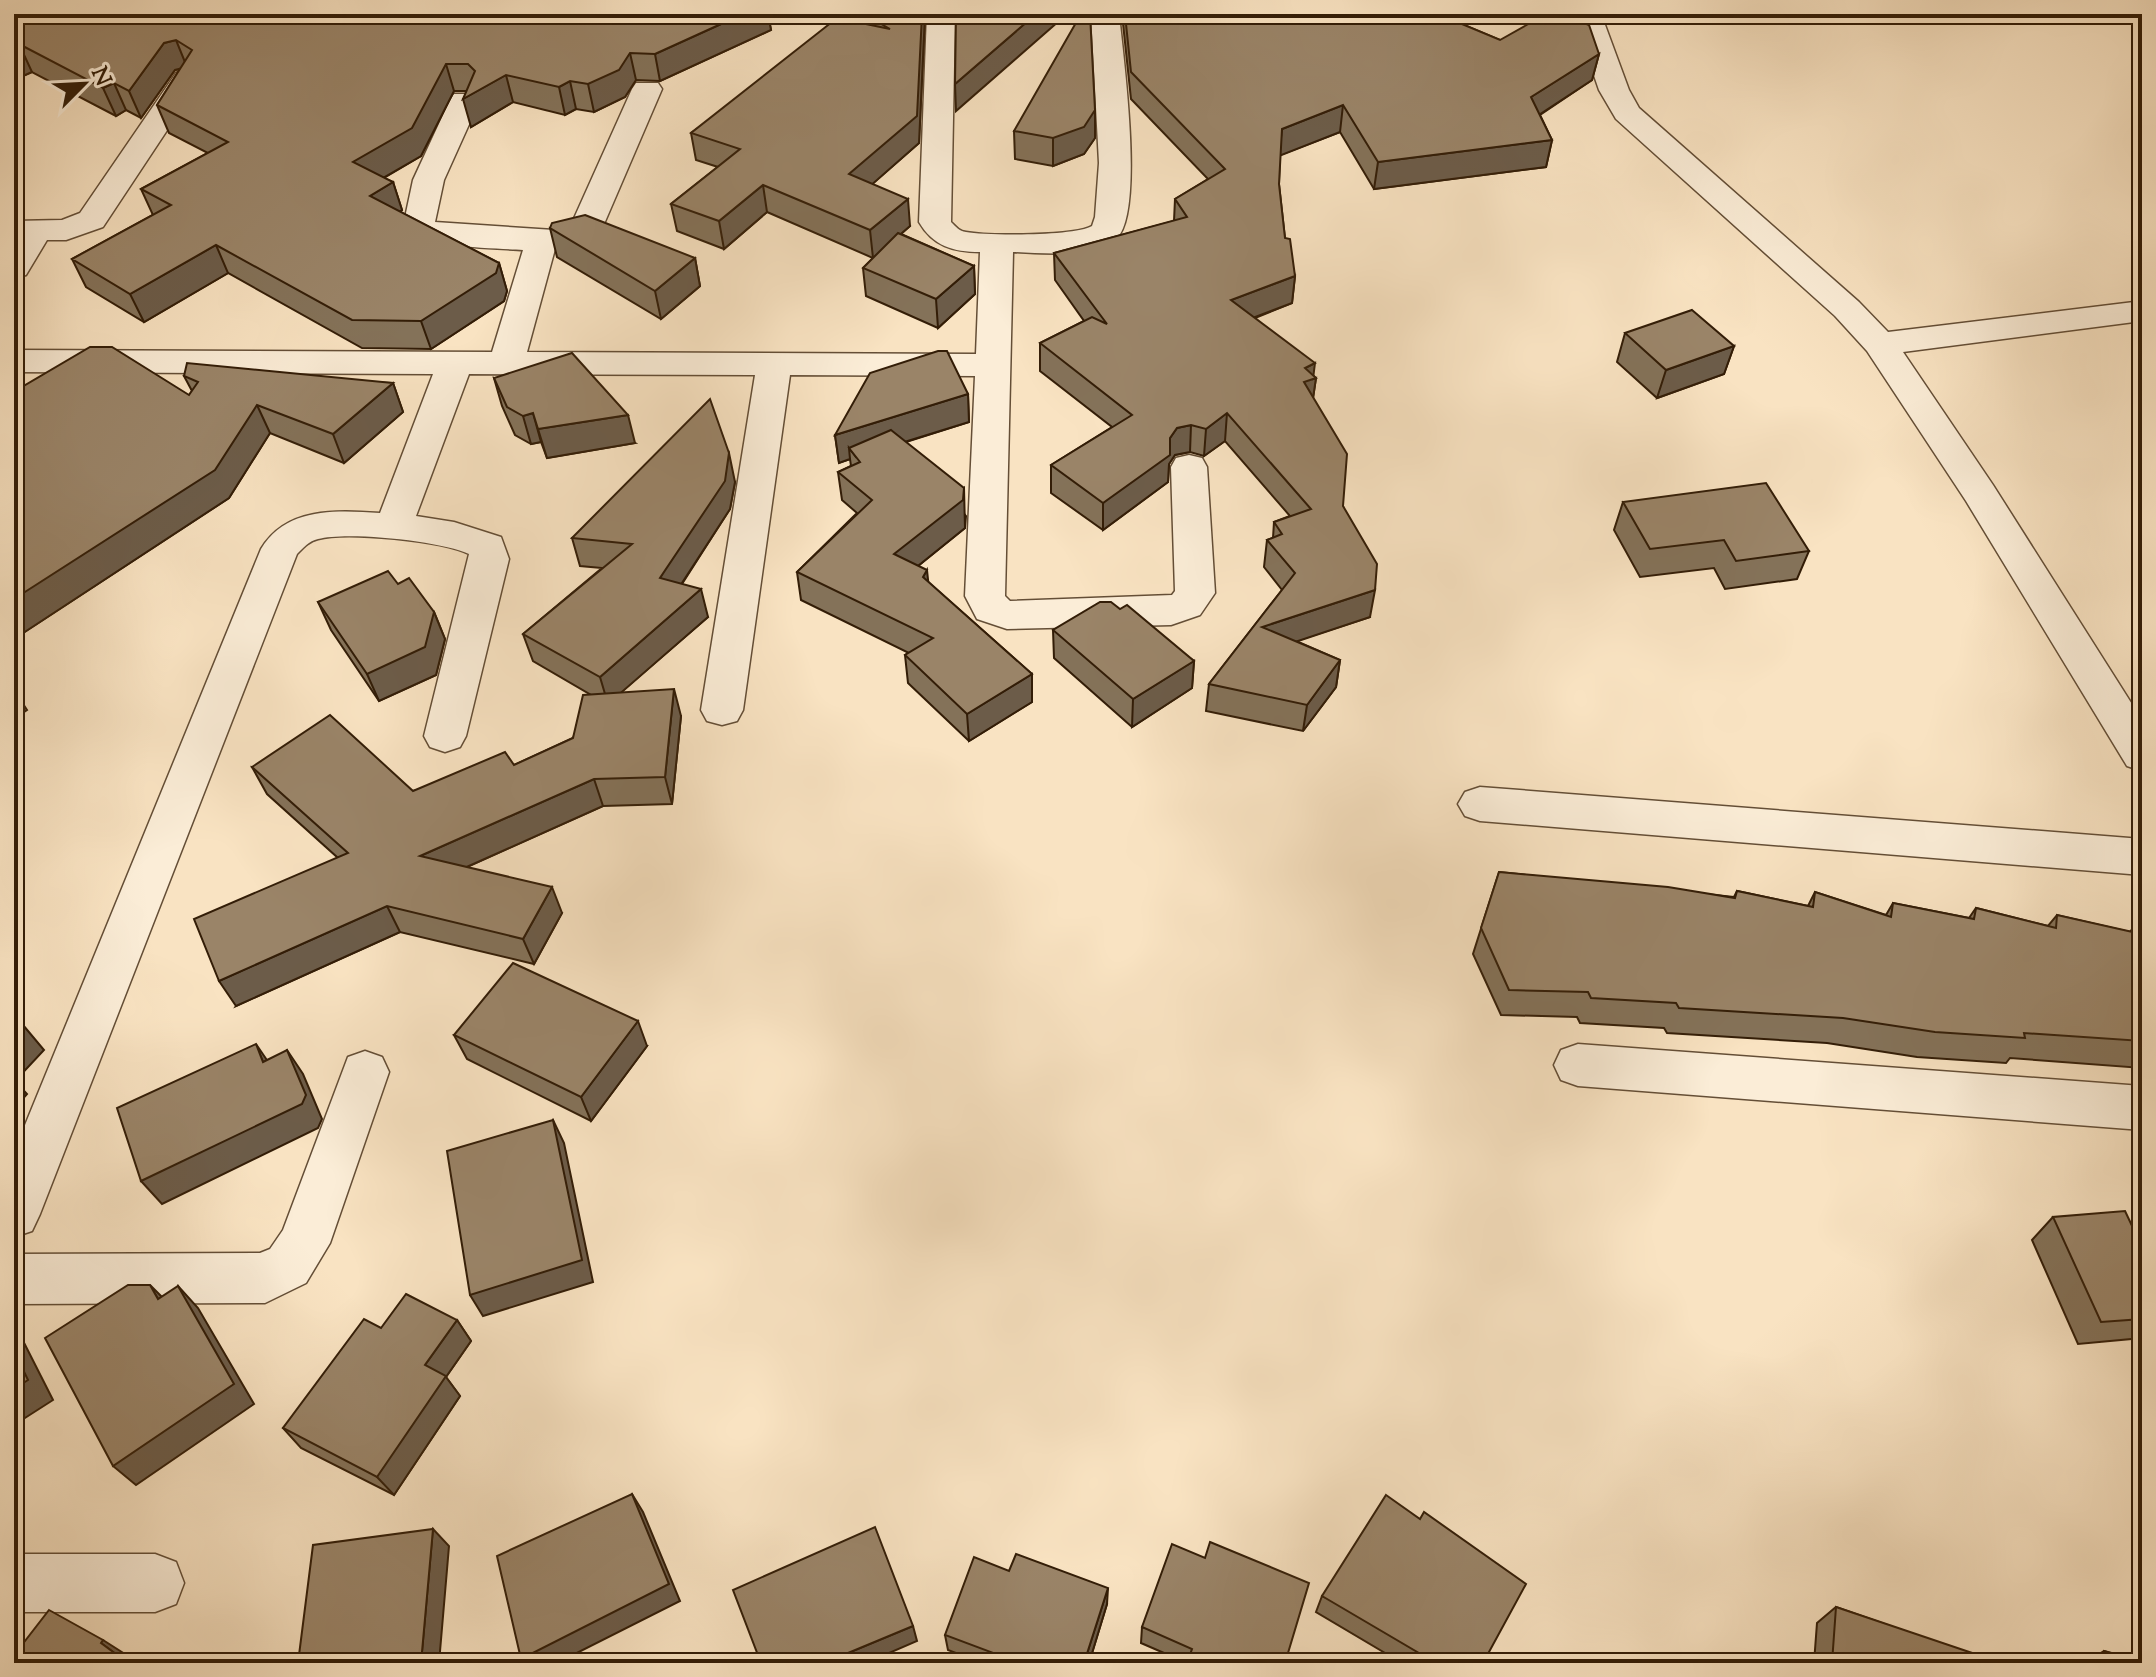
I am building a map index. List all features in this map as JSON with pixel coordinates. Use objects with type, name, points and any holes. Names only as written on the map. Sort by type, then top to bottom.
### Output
[{"type":"street","points":[[941,14],[935,222],[939,233],[950,240],[997,242],[1081,241],[1105,232],[1111,222],[1115,163],[1105,14]]},
{"type":"street","points":[[1587,14],[1614,90],[1627,113],[1847,309],[1880,344],[1980,494],[2142,755]]},
{"type":"street","points":[[14,268],[24,232],[66,230],[92,220],[186,79]]},
{"type":"street","points":[[465,100],[426,190],[419,227],[427,231],[568,239],[585,231],[647,89]]},
{"type":"street","points":[[506,363],[542,239]]},
{"type":"street","points":[[997,242],[985,596],[991,609],[1022,614],[1171,611],[1186,605],[1195,593],[1189,467]]},
{"type":"street","points":[[1880,344],[2142,311]]},
{"type":"street","points":[[14,361],[991,365]]},
{"type":"street","points":[[393,528],[455,363]]},
{"type":"street","points":[[722,710],[774,364]]},
{"type":"street","points":[[14,1214],[280,549],[292,536],[307,528],[393,528],[475,537],[487,546],[490,559],[445,736]]},
{"type":"street","points":[[1480,804],[2142,857]]},
{"type":"street","points":[[1578,1065],[2142,1108]]},
{"type":"street","points":[[14,1279],[265,1278],[288,1266],[304,1243],[365,1072]]},
{"type":"street","points":[[14,1583],[155,1583]]},
{"type":"building","points":[[14,14],[743,14],[655,54],[630,53],[619,70],[588,84],[570,81],[559,87],[506,75],[463,99],[475,71],[468,64],[446,64],[412,128],[353,162],[393,182],[370,196],[499,263],[496,273],[421,321],[352,320],[216,245],[130,294],[72,259],[171,205],[141,189],[228,142],[157,105],[192,50],[176,40],[164,43],[129,91],[114,83],[103,88],[19,44],[14,47]]},
{"type":"building","points":[[864,14],[922,14],[917,116],[849,174],[908,199],[870,230],[763,185],[719,221],[671,204],[740,149],[691,133],[837,18],[890,29]]},
{"type":"building","points":[[956,14],[1036,14],[955,84]]},
{"type":"building","points":[[1081,14],[1090,14],[1095,110],[1084,127],[1053,138],[1014,131]]},
{"type":"building","points":[[1125,14],[1438,14],[1500,40],[1546,14],[1562,14],[1589,25],[1599,54],[1531,97],[1552,140],[1378,162],[1343,105],[1282,129],[1279,184],[1285,238],[1290,239],[1295,276],[1231,300],[1315,363],[1305,368],[1316,378],[1304,382],[1347,454],[1343,506],[1377,564],[1375,590],[1262,627],[1340,660],[1307,705],[1209,684],[1295,573],[1267,540],[1282,534],[1274,522],[1311,509],[1227,413],[1206,429],[1191,425],[1177,428],[1170,438],[1170,455],[1103,503],[1051,465],[1132,415],[1040,343],[1092,317],[1107,324],[1054,253],[1187,217],[1175,199],[1225,169],[1131,72]]},
{"type":"building","points":[[585,215],[695,258],[655,291],[550,228],[552,223]]},
{"type":"building","points":[[898,233],[974,266],[936,299],[863,268]]},
{"type":"building","points":[[1692,310],[1734,346],[1666,370],[1625,333]]},
{"type":"building","points":[[90,347],[112,347],[189,395],[198,382],[184,376],[187,363],[393,383],[333,434],[257,405],[215,470],[14,599],[14,384],[20,388]]},
{"type":"building","points":[[938,351],[947,351],[968,394],[835,435],[870,373]]},
{"type":"building","points":[[572,353],[628,415],[538,429],[533,413],[523,416],[507,407],[494,378]]},
{"type":"building","points":[[710,399],[729,453],[725,481],[660,578],[701,589],[600,677],[523,634],[632,544],[572,538]]},
{"type":"building","points":[[891,430],[964,488],[963,500],[894,554],[927,570],[923,577],[1032,674],[967,714],[905,655],[933,638],[797,572],[872,500],[838,472],[860,462],[849,448]]},
{"type":"building","points":[[1766,483],[1809,551],[1736,561],[1724,540],[1650,549],[1623,502]]},
{"type":"building","points":[[388,571],[398,584],[409,578],[434,612],[425,647],[367,674],[318,602]]},
{"type":"building","points":[[1100,602],[1111,602],[1120,609],[1127,605],[1194,661],[1133,699],[1053,630]]},
{"type":"building","points":[[674,689],[665,777],[594,779],[420,856],[552,887],[523,939],[387,906],[219,981],[194,919],[348,853],[252,767],[330,715],[413,791],[505,752],[514,765],[573,738],[583,695]]},
{"type":"building","points":[[1499,872],[1668,887],[1735,898],[1737,891],[1813,907],[1815,892],[1891,917],[1893,903],[1974,919],[1976,908],[2056,928],[2057,915],[2137,933],[2137,922],[2142,923],[2142,1041],[2024,1033],[2025,1038],[1935,1032],[1843,1018],[1679,1008],[1676,1003],[1591,998],[1588,992],[1509,990],[1481,928]]},
{"type":"building","points":[[513,963],[638,1021],[581,1097],[454,1035]]},
{"type":"building","points":[[14,1021],[23,1025],[14,1035]]},
{"type":"building","points":[[256,1044],[263,1062],[287,1050],[306,1095],[302,1104],[141,1181],[117,1108]]},
{"type":"building","points":[[553,1120],[582,1260],[470,1295],[447,1151]]},
{"type":"building","points":[[2125,1211],[2142,1247],[2142,1319],[2101,1322],[2053,1217]]},
{"type":"building","points":[[128,1285],[150,1285],[158,1299],[178,1286],[234,1384],[113,1466],[45,1338]]},
{"type":"building","points":[[406,1294],[457,1320],[425,1365],[446,1376],[377,1477],[283,1428],[364,1319],[381,1328]]},
{"type":"building","points":[[14,1351],[28,1380],[14,1389]]},
{"type":"building","points":[[632,1494],[669,1584],[521,1659],[497,1556]]},
{"type":"building","points":[[1386,1495],[1420,1519],[1424,1512],[1526,1584],[1483,1663],[1436,1663],[1322,1596]]},
{"type":"building","points":[[875,1527],[913,1626],[824,1663],[761,1663],[733,1590]]},
{"type":"building","points":[[433,1529],[421,1663],[298,1663],[313,1545]]},
{"type":"building","points":[[1210,1542],[1309,1583],[1285,1663],[1187,1663],[1192,1649],[1142,1627],[1172,1544],[1205,1558]]},
{"type":"building","points":[[1016,1554],[1108,1588],[1084,1663],[1020,1663],[945,1635],[974,1557],[1009,1571]]},
{"type":"building","points":[[1836,1607],[1996,1661],[1996,1663],[1832,1663]]},
{"type":"building","points":[[49,1610],[103,1640],[101,1643],[128,1663],[14,1663],[14,1648],[18,1650]]},
{"type":"building","points":[[2104,1651],[2142,1661],[2142,1663],[2105,1663]]}]
